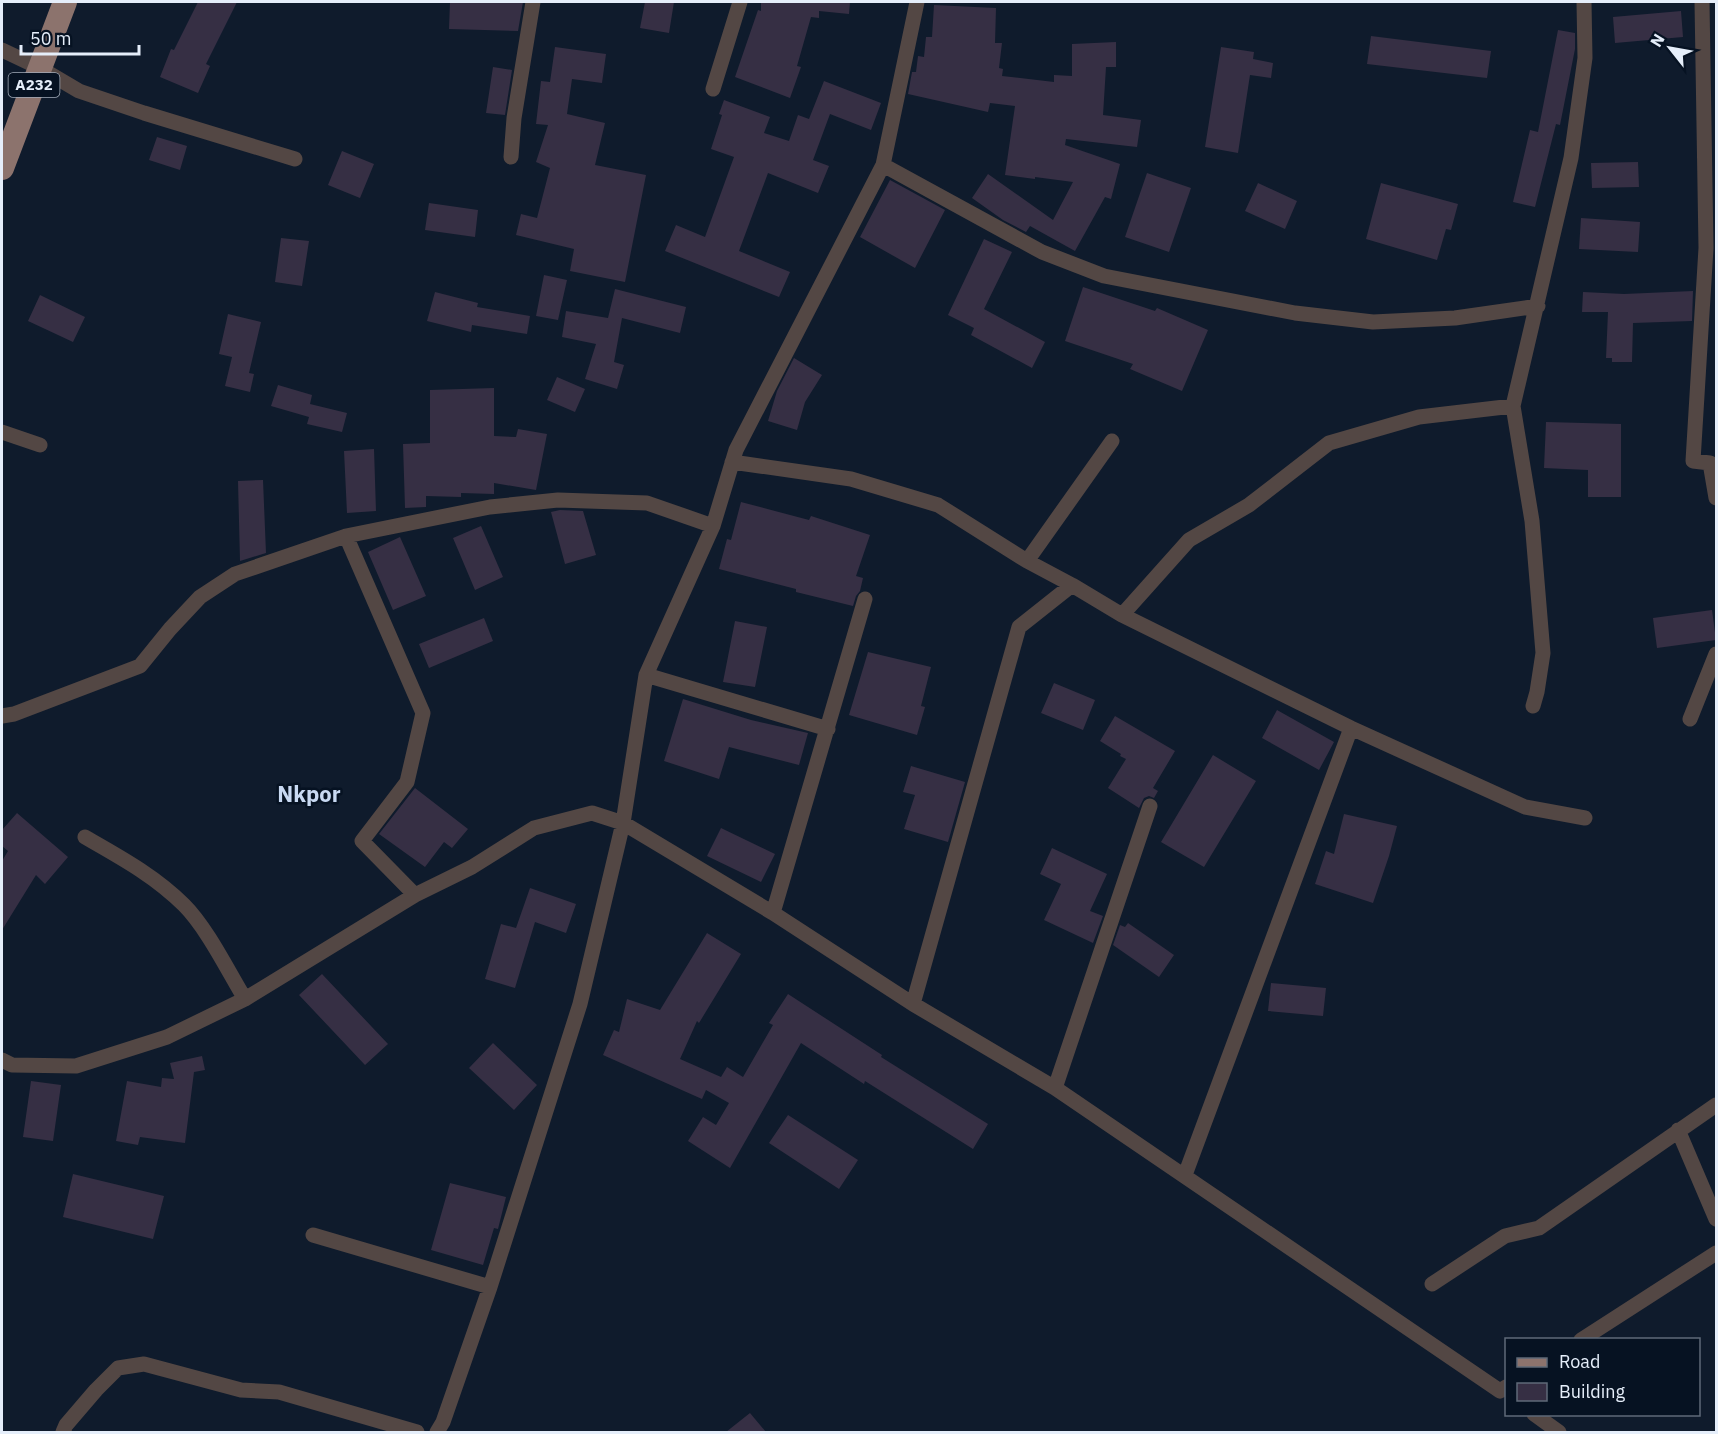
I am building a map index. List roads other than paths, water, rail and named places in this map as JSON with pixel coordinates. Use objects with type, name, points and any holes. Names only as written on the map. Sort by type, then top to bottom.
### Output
[{"type":"main road","name":"A232","points":[[2,168],[65,2]]},
{"type":"street","points":[[511,157],[514,118],[533,2]]},
{"type":"street","points":[[713,89],[740,2]]},
{"type":"street","points":[[437,1432],[490,1287],[580,1004],[622,823],[646,675],[713,526],[736,450],[882,165],[917,2]]},
{"type":"street","points":[[1533,706],[1543,653],[1532,521],[1514,406],[1571,158],[1585,58],[1584,2]]},
{"type":"street","points":[[1702,2],[1706,248],[1693,461],[1710,463],[1716,498]]},
{"type":"street","points":[[2,51],[40,68],[79,91],[295,159]]},
{"type":"street","points":[[882,165],[1042,252],[1104,276],[1295,313],[1372,322],[1455,318],[1538,306]]},
{"type":"street","points":[[1122,615],[1189,540],[1249,505],[1329,443],[1419,417],[1514,406]]},
{"type":"street","points":[[2,432],[40,445]]},
{"type":"street","points":[[1027,561],[1112,441]]},
{"type":"street","points":[[732,462],[851,479],[938,504],[1027,561],[1122,615],[1351,728],[1524,807],[1585,818]]},
{"type":"street","points":[[2,716],[14,714],[140,666],[200,597],[235,574],[346,536],[490,507],[558,500],[647,503],[713,526]]},
{"type":"street","points":[[346,536],[423,713],[407,782],[362,841],[415,895]]},
{"type":"street","points":[[913,1004],[1019,627],[1072,585]]},
{"type":"street","points":[[773,913],[865,599]]},
{"type":"street","points":[[1690,719],[1716,654]]},
{"type":"street","points":[[646,675],[828,729]]},
{"type":"street","points":[[1185,1175],[1351,728]]},
{"type":"street","points":[[1055,1088],[1150,806]]},
{"type":"street","points":[[2,1060],[12,1065],[76,1066],[167,1037],[245,999],[415,895],[471,867],[534,828],[592,813],[622,823],[773,913],[913,1004],[1055,1088],[1504,1391]]},
{"type":"street","points":[[85,837],[142,870],[186,906],[245,999]]},
{"type":"street","points":[[1432,1284],[1505,1236],[1539,1227],[1716,1106]]},
{"type":"street","points":[[1678,1130],[1716,1219]]},
{"type":"street","points":[[313,1235],[490,1287]]},
{"type":"street","points":[[1584,1338],[1716,1253]]},
{"type":"street","points":[[63,1432],[66,1425],[96,1390],[118,1368],[144,1364],[241,1390],[279,1392],[417,1432]]},
{"type":"street","points":[[1537,1416],[1559,1432]]},
{"type":"district","name":"Nkpor","points":[[309,794]]}]
